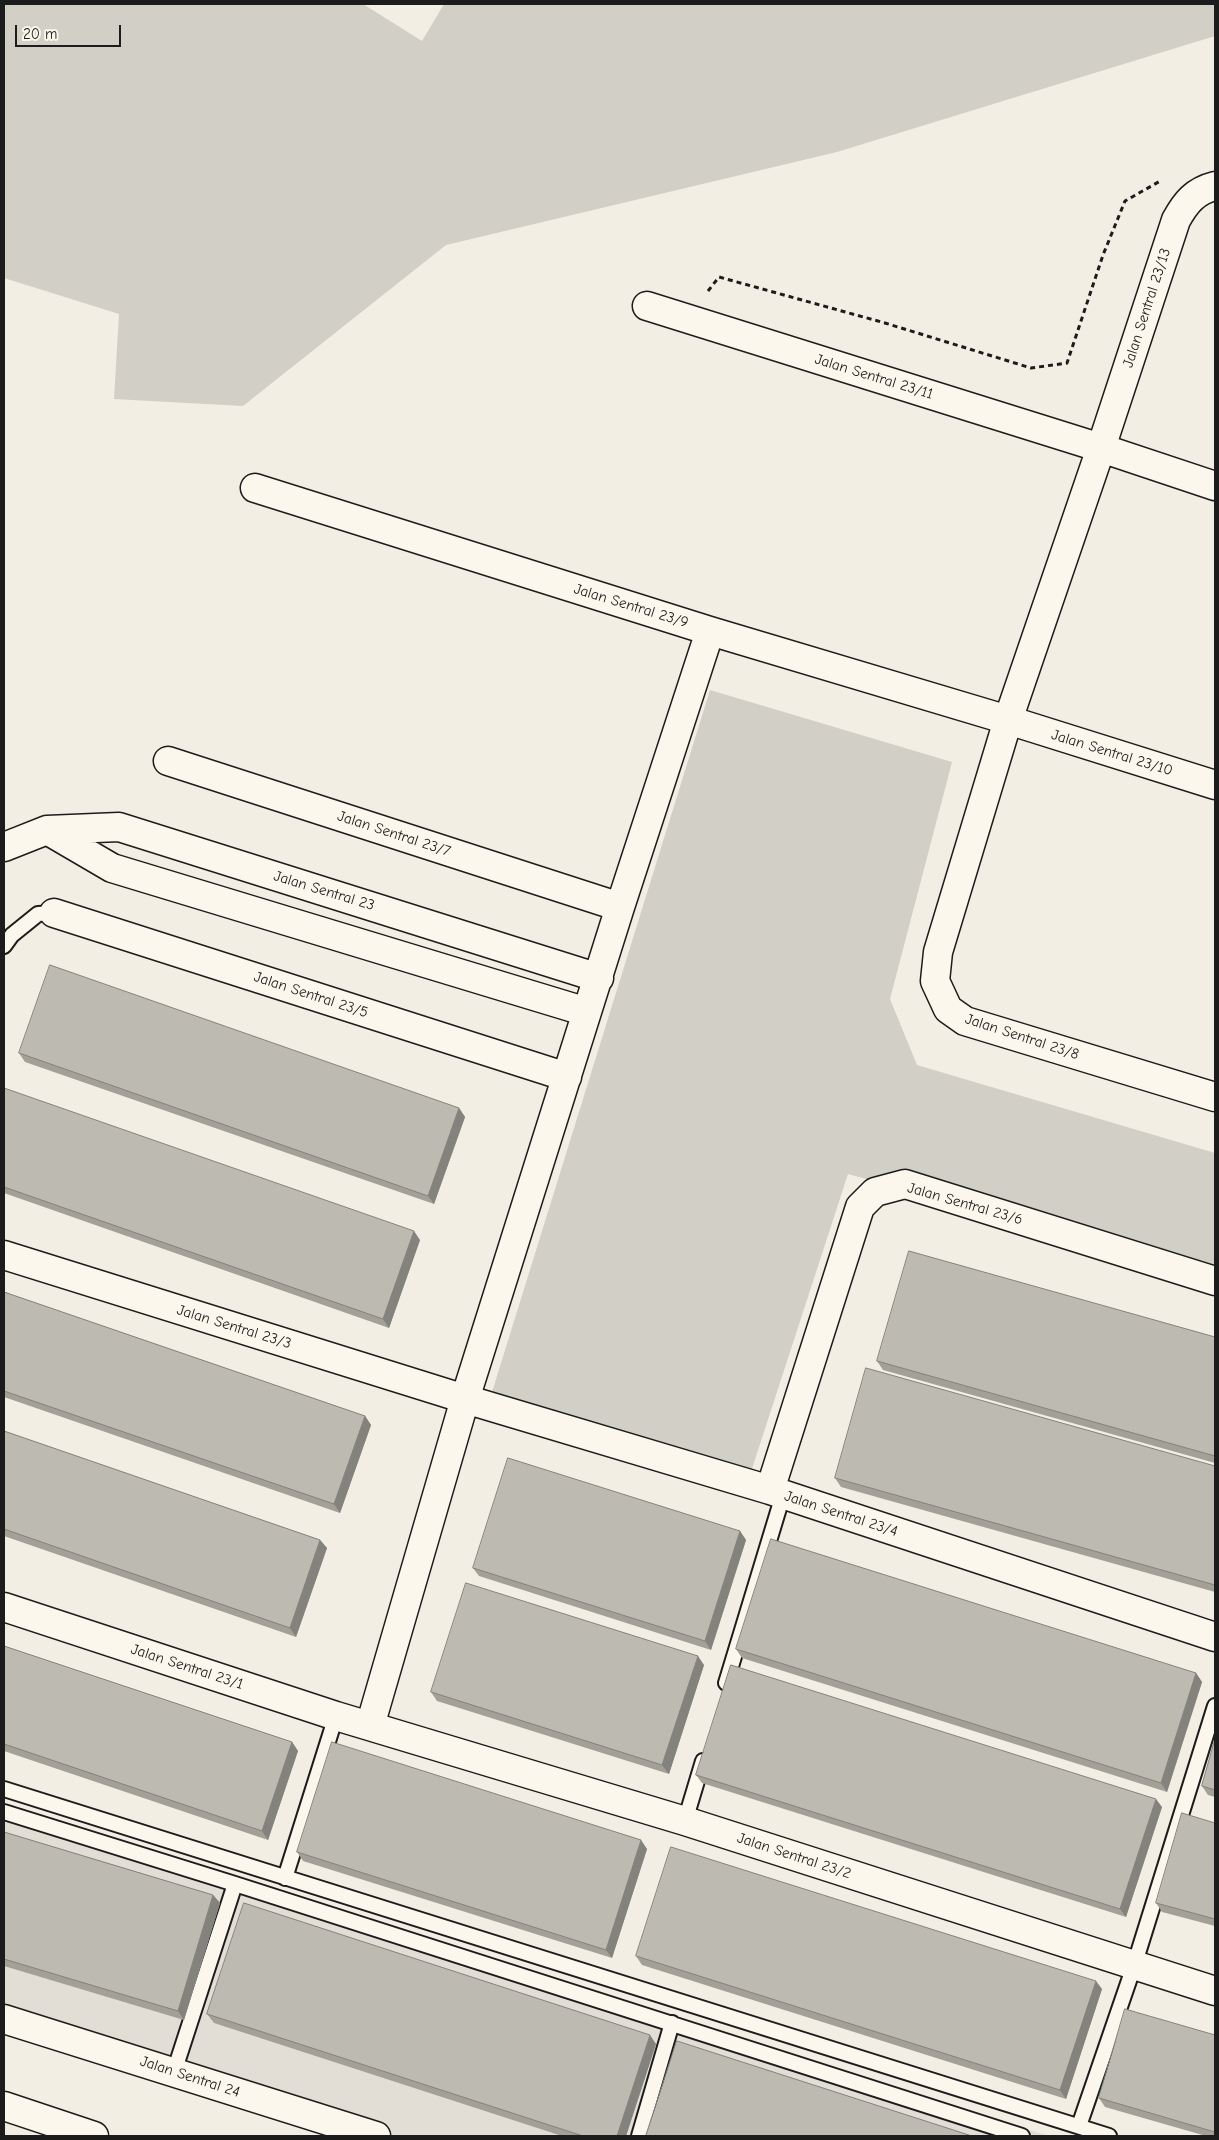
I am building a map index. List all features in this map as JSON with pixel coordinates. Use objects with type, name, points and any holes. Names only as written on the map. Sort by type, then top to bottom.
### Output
[{"type":"street","name":"Jalan Sentral 23/13","points":[[1008,720],[1101,448],[1176,220],[1186,202],[1202,189],[1215,186]]},
{"type":"street","name":"Jalan Sentral 23/11","points":[[647,306],[1101,448],[1215,486]]},
{"type":"street","name":"Jalan Sentral 23/9","points":[[255,488],[710,631],[1008,720]]},
{"type":"street","points":[[370,1726],[465,1399],[620,907],[710,631]]},
{"type":"street","name":"Jalan Sentral 23/10","points":[[1008,720],[1215,785]]},
{"type":"street","name":"Jalan Sentral 23/8","points":[[1008,720],[938,952],[935,981],[948,1009],[965,1022],[1215,1097]]},
{"type":"street","name":"Jalan Sentral 23/7","points":[[168,761],[620,907]]},
{"type":"street","name":"Jalan Sentral 23","points":[[4,847],[47,830],[120,827],[598,978]]},
{"type":"street","points":[[47,830],[112,868],[587,1012]]},
{"type":"street","name":"Jalan Sentral 23/5","points":[[54,913],[567,1077]]},
{"type":"street","name":"Jalan Sentral 23/6","points":[[776,1493],[860,1207],[875,1192],[905,1184],[1215,1281]]},
{"type":"street","name":"Jalan Sentral 23/3","points":[[4,1255],[465,1399]]},
{"type":"street","name":"Jalan Sentral 23/4","points":[[465,1399],[776,1493],[1215,1637]]},
{"type":"street","name":"Jalan Sentral 23/1","points":[[4,1608],[370,1726]]},
{"type":"street","name":"Jalan Sentral 23/2","points":[[370,1726],[685,1821],[1215,1991]]},
{"type":"street","name":"Jalan Sentral 24","points":[[4,2018],[376,2136]]},
{"type":"street","points":[[4,2106],[94,2136]]},
{"type":"lane","points":[[4,946],[12,936],[38,914],[54,913]]},
{"type":"lane","points":[[721,1700],[776,1493]]},
{"type":"lane","points":[[1079,2126],[1134,1966],[1215,1706]]},
{"type":"lane","points":[[285,1878],[336,1716]]},
{"type":"lane","points":[[685,1821],[707,1746]]},
{"type":"lane","points":[[4,1789],[1109,2136]]},
{"type":"lane","points":[[4,1812],[672,2023],[1022,2136]]},
{"type":"lane","points":[[174,2072],[235,1884]]},
{"type":"lane","points":[[639,2136],[672,2023]]},
{"type":"path","points":[[689,318],[719,277],[885,323],[1031,368],[1067,363],[1103,255],[1125,201],[1160,181],[1169,178]]},
{"type":"shaded area","points":[[4,4],[363,4],[422,41],[444,4],[1215,4],[1215,36],[837,152],[446,245],[243,406],[114,399],[119,314],[4,278]]},
{"type":"shaded area","points":[[710,690],[952,762],[890,999],[917,1065],[1215,1153],[1215,1276],[848,1174],[748,1481],[488,1405]]},
{"type":"shaded area","points":[[4,1804],[1049,2136],[333,2136],[4,2033]]},
{"type":"building","points":[[50,965],[459,1108],[428,1196],[19,1053]]},
{"type":"building","points":[[4,1088],[414,1231],[383,1319],[4,1187]]},
{"type":"building","points":[[909,1251],[1215,1337],[1215,1456],[877,1361]]},
{"type":"building","points":[[4,1292],[365,1416],[334,1504],[4,1391]]},
{"type":"building","points":[[866,1368],[1215,1466],[1215,1585],[835,1478]]},
{"type":"building","points":[[4,1431],[320,1540],[290,1628],[4,1529]]},
{"type":"building","points":[[508,1458],[740,1531],[705,1641],[473,1568]]},
{"type":"building","points":[[771,1539],[1196,1673],[1161,1783],[736,1649]]},
{"type":"building","points":[[466,1583],[698,1656],[662,1765],[431,1692]]},
{"type":"building","points":[[4,1646],[292,1742],[262,1831],[4,1744]]},
{"type":"building","points":[[731,1665],[1156,1799],[1120,1909],[696,1775]]},
{"type":"building","points":[[1215,1739],[1215,1790],[1202,1786]]},
{"type":"building","points":[[332,1742],[641,1840],[606,1950],[297,1852]]},
{"type":"building","points":[[1182,1813],[1215,1823],[1215,1919],[1156,1903]]},
{"type":"building","points":[[4,1832],[213,1895],[178,2011],[4,1959]]},
{"type":"building","points":[[671,1847],[1096,1981],[1060,2090],[636,1956]]},
{"type":"building","points":[[244,1903],[650,2035],[617,2136],[583,2136],[207,2014]]},
{"type":"building","points":[[1125,2009],[1215,2035],[1215,2132],[1099,2098]]},
{"type":"building","points":[[677,2041],[972,2136],[646,2136]]}]
